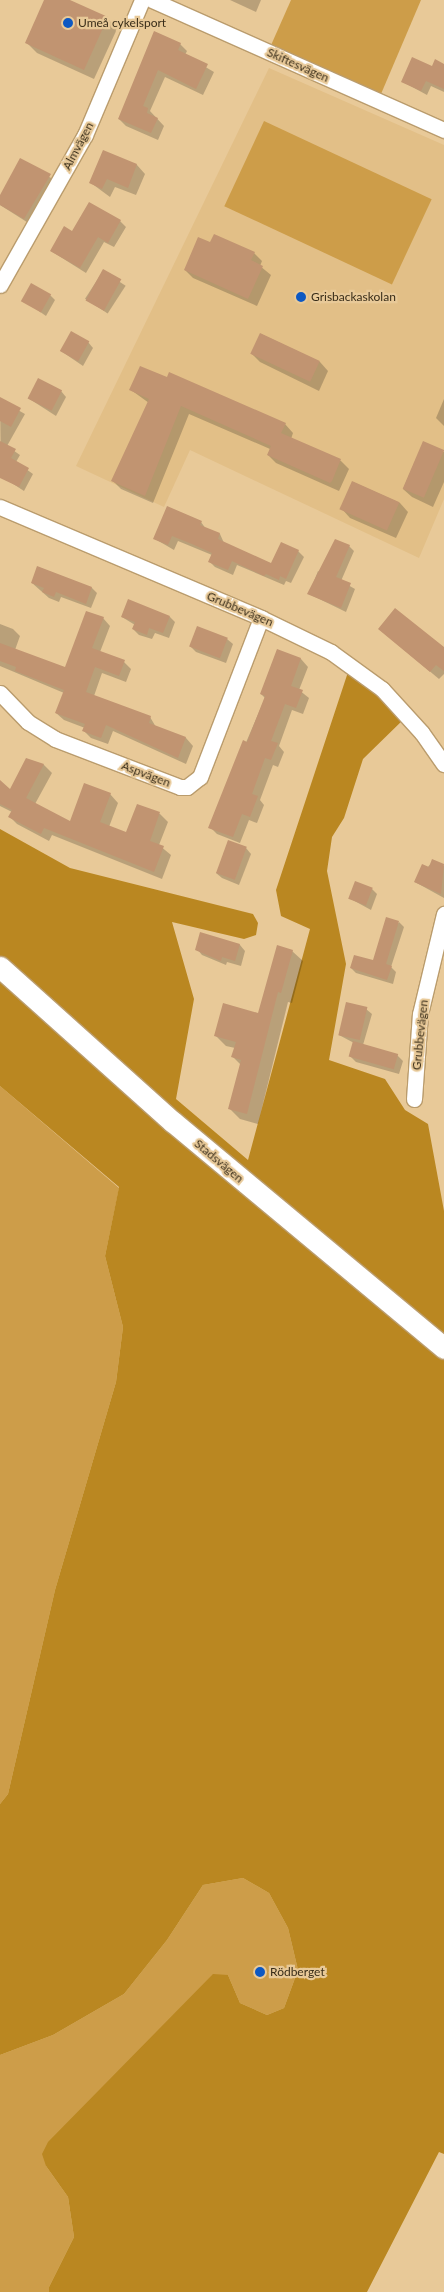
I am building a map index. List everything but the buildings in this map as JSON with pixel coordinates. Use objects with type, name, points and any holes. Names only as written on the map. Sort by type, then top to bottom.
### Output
[{"type":"main road","name":"Stadsvägen","points":[[0,967],[173,1122],[444,1348]]},
{"type":"street","name":"Almvägen","points":[[0,285],[85,134],[142,0]]},
{"type":"street","name":"Skiftesvägen","points":[[152,0],[444,130]]},
{"type":"street","name":"Grubbevägen","points":[[0,507],[261,618],[331,652],[382,690],[422,733],[444,764]]},
{"type":"street","name":"Aspvägen","points":[[0,693],[28,722],[55,739],[180,787],[187,787],[200,777],[261,618]]},
{"type":"street","name":"Grubbevägen","points":[[414,1099],[420,1014],[444,914]]},
{"type":"shaded area","points":[[291,0],[421,0],[378,101],[268,52]]},
{"type":"shaded area","name":"Grisbackaskolan","points":[[269,68],[444,145],[444,499],[419,558],[190,450],[164,507],[76,466]]},
{"type":"shaded area","points":[[264,121],[432,199],[392,284],[224,206]]},
{"type":"shaded area","points":[[350,666],[407,716],[363,759],[344,818],[332,837],[327,871],[346,964],[329,1060],[385,1079],[405,1110],[428,1124],[444,1211],[444,2154],[439,2152],[367,2292],[49,2292],[49,2287],[74,2237],[68,2197],[46,2166],[42,2154],[48,2142],[213,1974],[228,1975],[240,2003],[267,2015],[284,2008],[298,1970],[288,1928],[269,1893],[243,1878],[203,1885],[167,1940],[124,1994],[53,2035],[0,2055],[0,1804],[8,1794],[55,1590],[116,1382],[123,1327],[105,1256],[119,1187],[0,1086],[0,829],[70,868],[253,914],[258,923],[256,935],[244,939],[172,922],[194,999],[176,1099],[248,1160],[310,929],[281,916],[276,890]]},
{"type":"shaded area","points":[[0,1086],[119,1188],[105,1256],[123,1327],[116,1382],[55,1590],[8,1794],[0,1804]]},
{"type":"shaded area","points":[[243,1878],[269,1893],[288,1928],[298,1970],[284,2008],[267,2015],[240,2003],[228,1975],[46,2166],[68,2197],[74,2237],[49,2287],[49,2292],[0,2292],[0,2055],[53,2035],[124,1994],[167,1940],[203,1885]]},
{"type":"place","name":"Umeå cykelsport","points":[[68,23]]},
{"type":"place","name":"Grisbackaskolan","points":[[301,297]]},
{"type":"place","name":"Rödberget","points":[[260,1972]]}]
